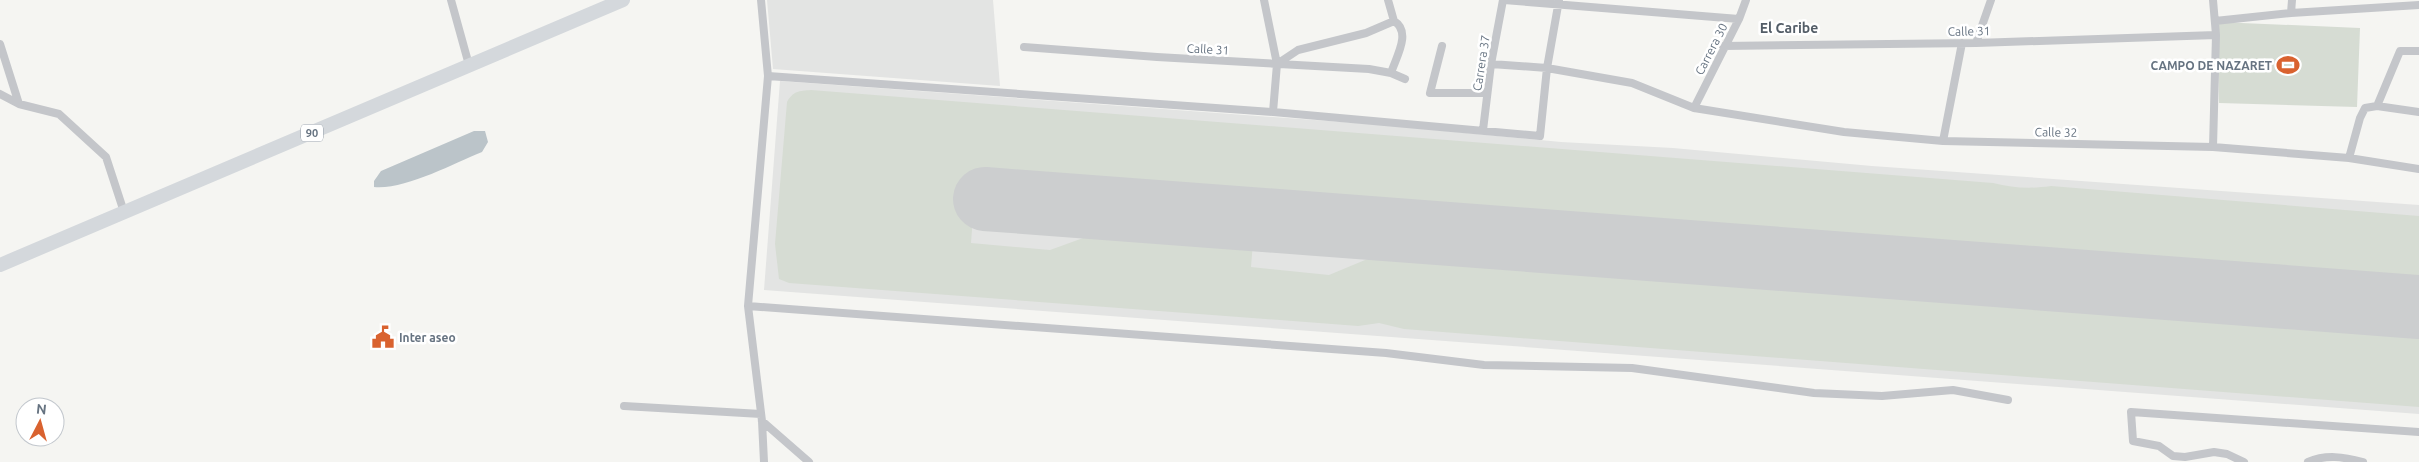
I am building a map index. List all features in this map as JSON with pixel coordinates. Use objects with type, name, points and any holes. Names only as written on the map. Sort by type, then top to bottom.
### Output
[{"type":"highway","name":"90","points":[[0,265],[623,0]]},
{"type":"street","points":[[451,0],[469,65]]},
{"type":"street","points":[[761,0],[768,76],[748,306],[761,418],[764,462]]},
{"type":"street","points":[[1264,0],[1277,64],[1273,112]]},
{"type":"street","points":[[1388,0],[1394,21],[1403,30],[1403,40],[1391,72]]},
{"type":"street","points":[[1504,0],[1559,2],[1739,19]]},
{"type":"street","name":"Carrera 37","points":[[1483,130],[1491,64],[1504,0]]},
{"type":"street","name":"Carrera 30","points":[[1694,108],[1723,46],[1739,19],[1746,0]]},
{"type":"street","points":[[1976,43],[1991,0]]},
{"type":"street","points":[[2213,0],[2216,35],[2213,147]]},
{"type":"street","points":[[2291,13],[2292,0]]},
{"type":"street","points":[[768,76],[1273,112],[1540,136],[1547,68],[1559,2]]},
{"type":"street","points":[[2215,21],[2291,13],[2419,5]]},
{"type":"street","points":[[1277,64],[1298,50],[1366,33],[1394,21]]},
{"type":"street","name":"Calle 31","points":[[1723,46],[1976,43],[2216,35]]},
{"type":"street","points":[[1943,141],[1962,43]]},
{"type":"street","points":[[0,44],[19,104]]},
{"type":"street","points":[[1442,46],[1430,93],[1488,93]]},
{"type":"street","name":"Calle 31","points":[[1024,47],[1157,58],[1391,72],[1405,80]]},
{"type":"street","points":[[2376,106],[2400,51],[2419,51]]},
{"type":"street","name":"Calle 32","points":[[1491,64],[1547,68],[1632,83],[1694,108],[1844,132],[1943,141],[2213,147],[2349,158],[2419,169]]},
{"type":"street","points":[[0,74],[10,76]]},
{"type":"street","points":[[0,94],[19,104],[59,114],[106,157],[124,212]]},
{"type":"street","points":[[2349,158],[2360,118],[2365,108],[2376,106],[2419,112]]},
{"type":"street","points":[[748,306],[1386,353],[1484,365],[1632,368],[1814,393],[1882,396],[1953,390],[2008,400]]},
{"type":"street","points":[[624,406],[761,418],[809,462]]},
{"type":"street","points":[[2244,462],[2227,454],[2214,452],[2184,457],[2172,456],[2159,446],[2133,441],[2131,412],[2419,432]]},
{"type":"street","points":[[2308,462],[2316,458],[2342,456],[2363,462]]},
{"type":"shaded area","points":[[767,0],[993,0],[1000,86],[773,69]]},
{"type":"shaded area","name":"CAMPO DE NAZARET","points":[[2218,22],[2360,28],[2357,107],[2219,103]]},
{"type":"shaded area","points":[[780,81],[1383,125],[1561,142],[1673,148],[1872,166],[2419,205],[2419,414],[764,290]]},
{"type":"shaded area","points":[[811,90],[1993,183],[2022,188],[2051,186],[2419,216],[2419,285],[976,176],[971,243],[1050,250],[1108,229],[1253,242],[1251,267],[1329,275],[1389,250],[2419,327],[2419,407],[1404,329],[1379,323],[1358,326],[789,283],[779,279],[775,244],[787,102],[797,92]]},
{"type":"shaded area","points":[[474,131],[485,131],[488,142],[482,152],[414,180],[386,187],[374,187],[374,181],[381,171]]},
{"type":"runway","points":[[985,199],[2419,307]]},
{"type":"place","name":"CAMPO DE NAZARET","points":[[2288,65]]},
{"type":"place","name":"Inter aseo","points":[[383,337]]},
{"type":"district","name":"El Caribe","points":[[1789,28]]}]
